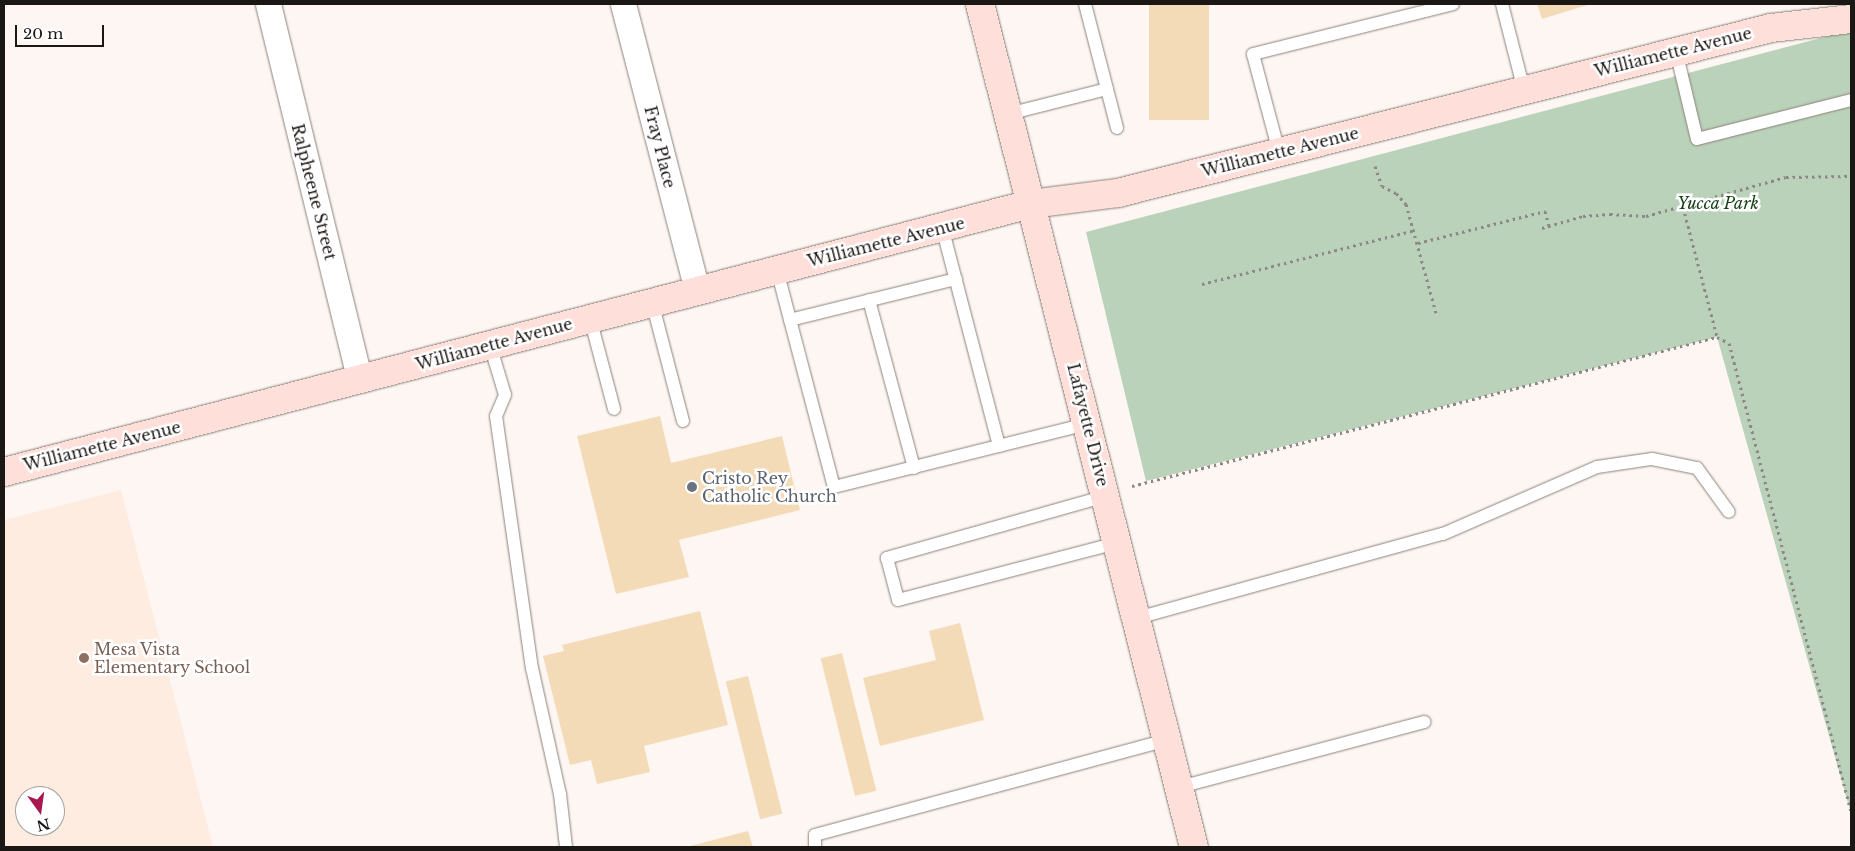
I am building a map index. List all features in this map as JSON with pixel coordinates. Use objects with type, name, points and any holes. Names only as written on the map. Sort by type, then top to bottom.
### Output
[{"type":"street","name":"Ralpheene Street","points":[[268,4],[360,380]]},
{"type":"street","name":"Fray Place","points":[[624,4],[697,290]]},
{"type":"street","name":"Lafayette Drive","points":[[980,4],[1194,847]]},
{"type":"street","name":"Williamette Avenue","points":[[1771,28],[1798,4]]},
{"type":"street","name":"Williamette Avenue","points":[[4,472],[1031,204],[1118,193],[1676,50],[1771,28],[1851,18]]},
{"type":"lane","points":[[1084,4],[1117,128]]},
{"type":"lane","points":[[1279,152],[1253,54],[1453,4]]},
{"type":"lane","points":[[1502,4],[1524,90]]},
{"type":"lane","points":[[1676,50],[1697,139],[1851,100]]},
{"type":"lane","points":[[1008,114],[1107,89]]},
{"type":"lane","points":[[942,227],[999,446]]},
{"type":"lane","points":[[776,270],[834,487],[1088,424]]},
{"type":"lane","points":[[790,320],[956,279]]},
{"type":"lane","points":[[869,300],[914,468]]},
{"type":"lane","points":[[652,302],[683,422]]},
{"type":"lane","points":[[590,318],[614,410]]},
{"type":"lane","points":[[490,345],[505,395],[496,416],[532,668],[560,794],[566,847]]},
{"type":"lane","points":[[1137,618],[1443,534],[1597,467],[1652,459],[1697,468],[1729,512]]},
{"type":"lane","points":[[1106,496],[887,558],[898,600],[1117,543]]},
{"type":"lane","points":[[1180,787],[1424,722]]},
{"type":"lane","points":[[815,847],[815,835],[1168,740]]},
{"type":"path","points":[[1376,166],[1382,186],[1396,193],[1406,204],[1415,230],[1436,312]]},
{"type":"path","points":[[1542,228],[1583,216],[1610,214],[1646,216],[1786,177],[1851,176]]},
{"type":"path","points":[[1682,207],[1717,336]]},
{"type":"path","points":[[1418,243],[1544,211],[1549,226]]},
{"type":"path","points":[[1202,284],[1415,230]]},
{"type":"shaded area","name":"Mesa Vista Elementary School","points":[[121,490],[213,847],[4,847],[4,520]]},
{"type":"green space","name":"Yucca Park","points":[[1851,30],[1851,814],[1717,337],[1146,481],[1086,232]]},
{"type":"building","points":[[1149,4],[1209,4],[1209,120],[1149,120]]},
{"type":"building","points":[[1537,4],[1591,4],[1542,19]]},
{"type":"building","name":"Cristo Rey Catholic Church","points":[[660,416],[671,463],[782,436],[800,510],[679,540],[689,577],[616,594],[577,436]]},
{"type":"building","points":[[700,611],[728,725],[644,746],[650,772],[597,784],[591,760],[570,765],[543,656],[564,651],[562,645]]},
{"type":"building","points":[[960,623],[984,720],[880,746],[863,678],[936,660],[929,631]]},
{"type":"building","points":[[842,653],[876,791],[855,796],[821,658]]},
{"type":"building","points":[[748,676],[782,814],[760,819],[726,682]]},
{"type":"building","points":[[748,831],[753,847],[686,847]]},
{"type":"place","name":"Cristo Rey Catholic Church","points":[[692,487]]},
{"type":"place","name":"Mesa Vista Elementary School","points":[[84,658]]}]
